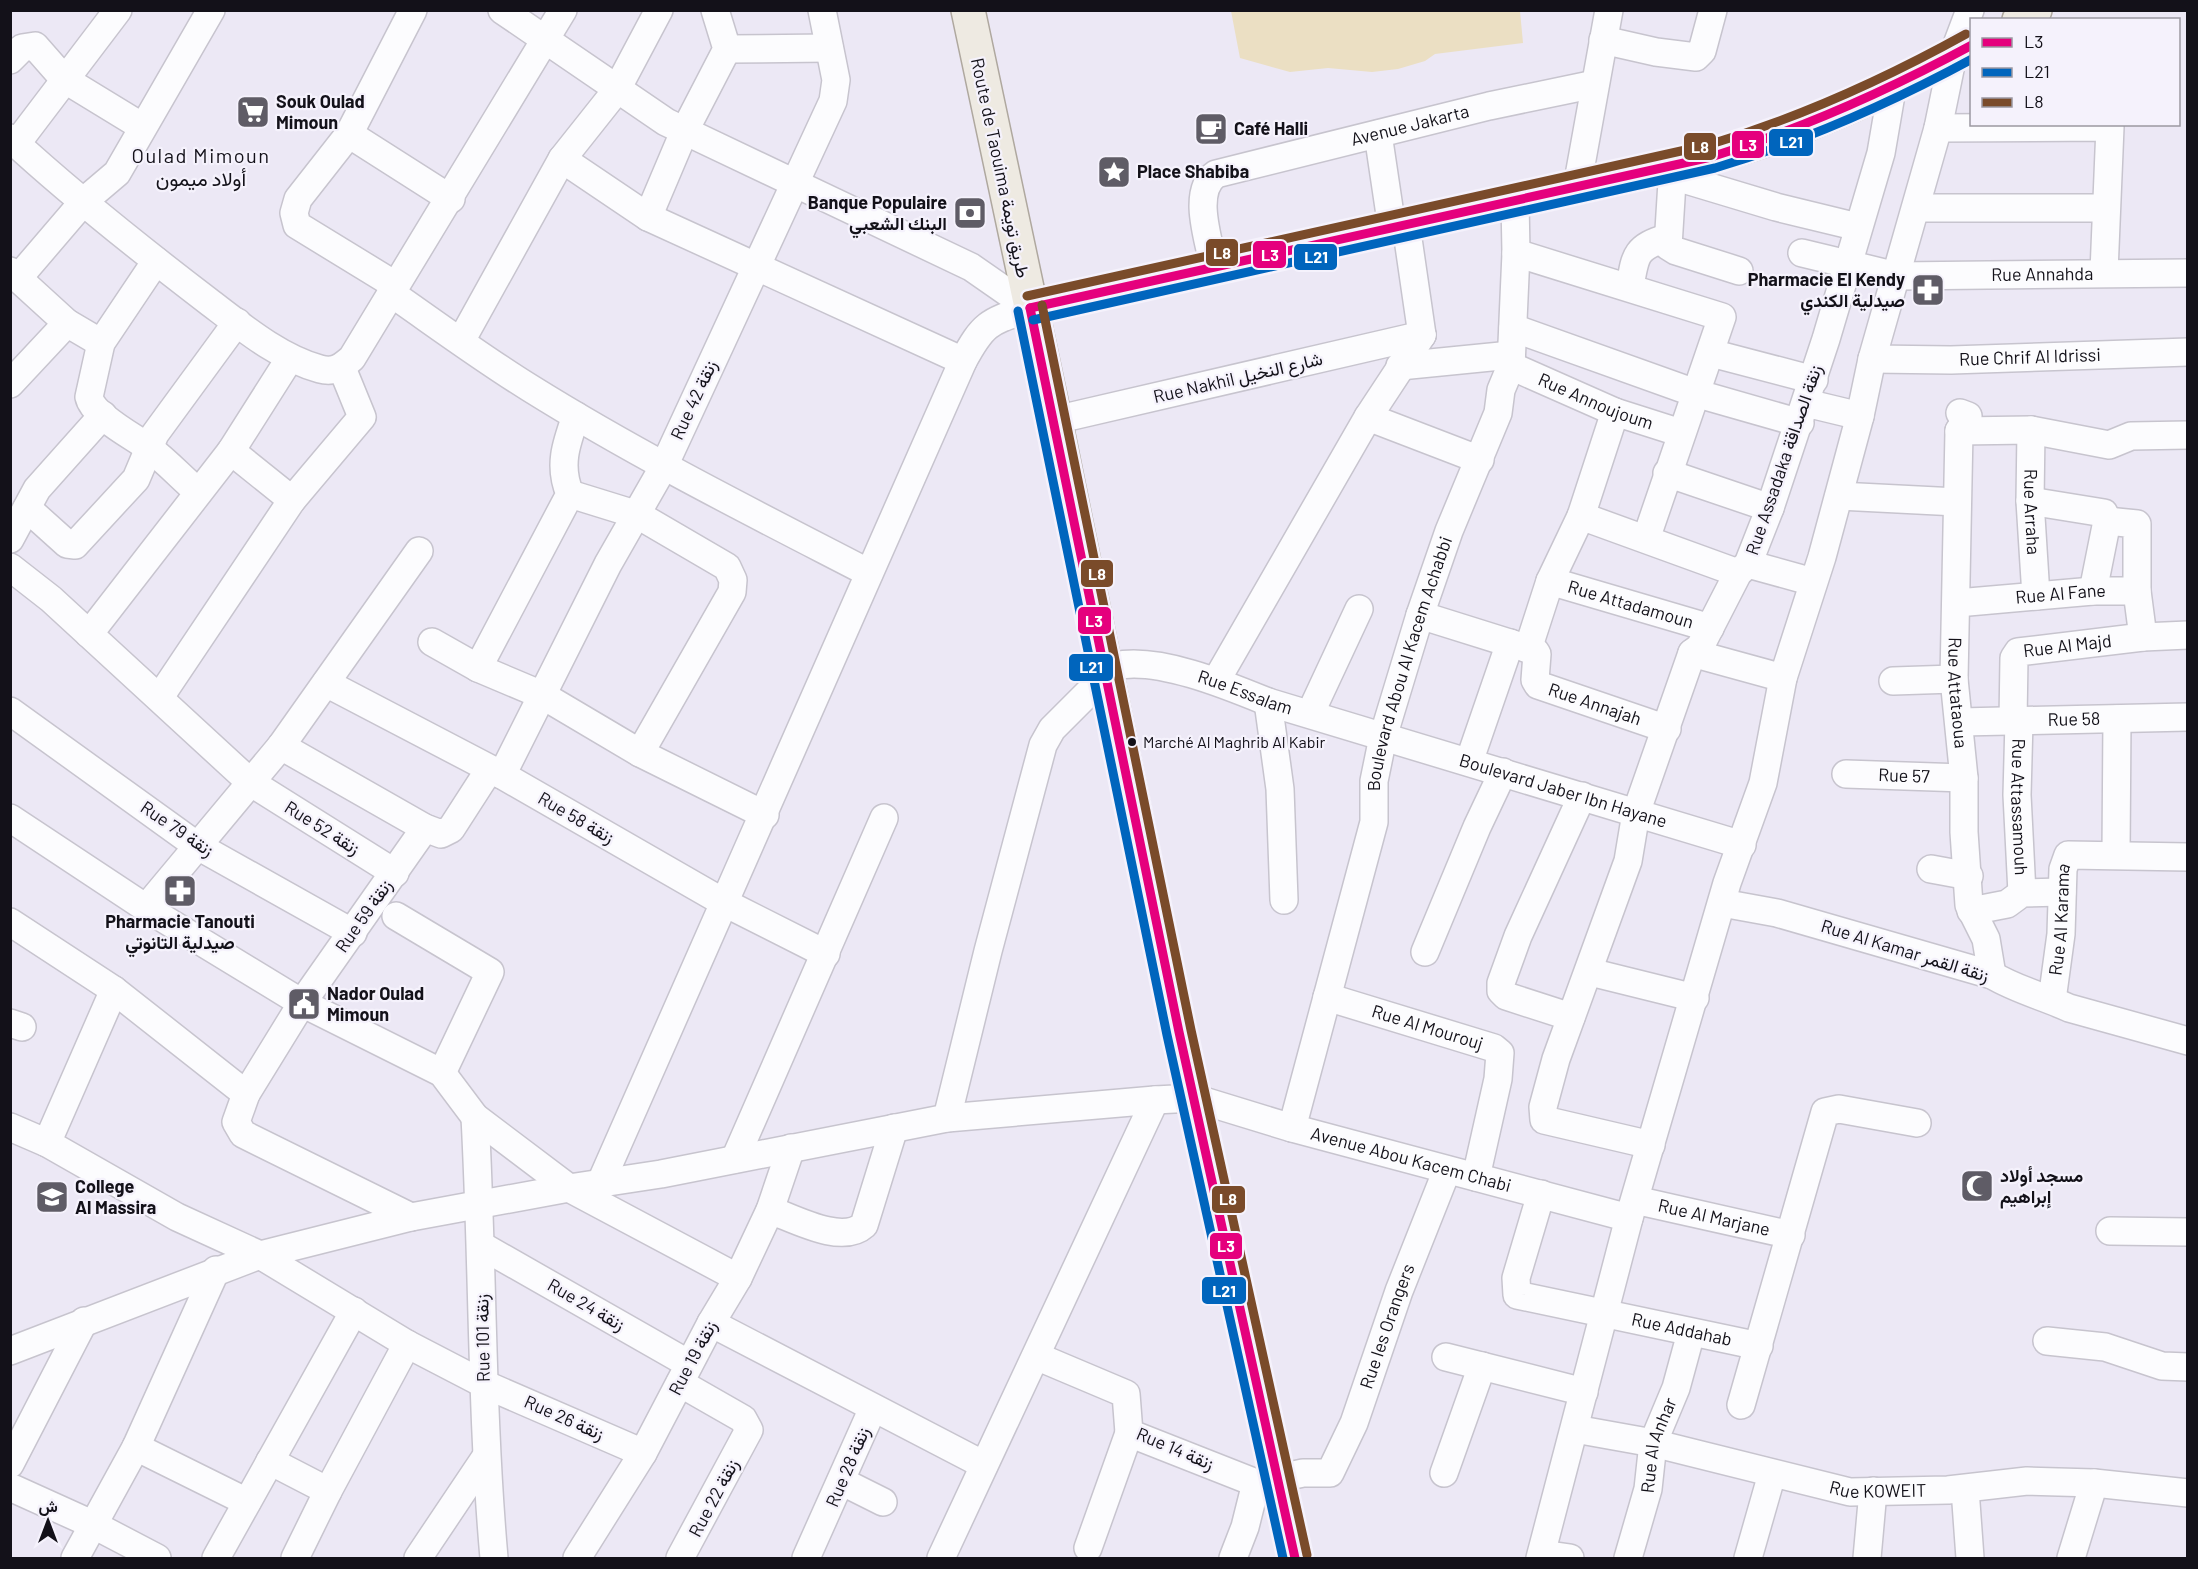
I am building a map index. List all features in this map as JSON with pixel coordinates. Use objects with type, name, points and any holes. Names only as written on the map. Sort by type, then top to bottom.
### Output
[{"type":"main road","name":"Route de Taouima طريق تويمة","points":[[968,10],[1194,1098],[1267,1481],[1294,1558]]},
{"type":"main road","points":[[2022,18],[2035,10]]},
{"type":"main road","points":[[1029,308],[1577,187],[1673,171],[1785,134],[1892,89],[1962,50]]},
{"type":"street","points":[[118,10],[14,140],[156,261],[237,322],[290,358],[321,370],[332,371],[342,368],[352,358],[393,289],[452,199],[563,10]]},
{"type":"street","points":[[101,343],[67,323],[15,274],[84,201],[117,173],[141,126],[211,10]]},
{"type":"street","points":[[413,10],[349,135],[298,199],[295,219],[297,225],[393,289],[461,341],[576,416],[664,466],[869,573]]},
{"type":"street","points":[[502,10],[616,91],[684,132],[971,267],[1029,308]]},
{"type":"street","points":[[461,341],[562,159],[616,91],[658,10]]},
{"type":"street","points":[[648,217],[684,132],[727,49],[715,10]]},
{"type":"street","name":"Rue 42 زنقة","points":[[425,828],[434,833],[447,833],[496,773],[542,695],[608,564],[664,466],[833,101],[836,80],[822,10]]},
{"type":"street","points":[[1577,187],[1609,10]]},
{"type":"street","points":[[1570,1558],[1541,1556],[1632,1209],[1722,903],[1770,757],[1783,678],[1812,582],[1822,557],[1860,416],[1872,359],[1962,50],[1970,10]]},
{"type":"street","points":[[1603,40],[1656,52],[1696,57],[1702,51],[1712,16]]},
{"type":"street","points":[[10,60],[22,48],[35,46],[64,79],[141,126]]},
{"type":"street","points":[[727,49],[829,48]]},
{"type":"street","name":"Avenue Jakarta","points":[[1214,267],[1202,194],[1209,178],[1225,170],[1378,135],[1489,106],[1595,84]]},
{"type":"street","name":"Rue Assadaka زنقة الصداقة","points":[[1651,1145],[1544,1120],[1542,1114],[1556,1059],[1590,972],[1628,861],[1636,813],[1692,653],[1700,647],[1743,568],[1770,508],[1806,402],[1881,153],[1892,89]]},
{"type":"street","points":[[1938,128],[2110,127],[2104,272]]},
{"type":"street","points":[[349,135],[452,199]]},
{"type":"street","points":[[1216,681],[1368,417],[1422,335],[1378,135]]},
{"type":"street","points":[[562,159],[648,217],[963,361]]},
{"type":"street","points":[[1738,271],[1670,248],[1668,238],[1673,171],[1776,207],[1858,227]]},
{"type":"street","name":"Boulevard Abou Al Kacem Achabbi","points":[[1292,1128],[1374,822],[1374,781],[1383,737],[1420,615],[1449,531],[1498,413],[1501,390],[1512,350],[1516,253],[1515,201]]},
{"type":"street","points":[[1916,208],[2106,208]]},
{"type":"street","points":[[1630,287],[1634,265],[1641,249],[1668,238]]},
{"type":"street","points":[[1516,253],[1721,315],[1711,353],[1681,433],[1646,539]]},
{"type":"street","name":"Rue Annahda","points":[[1802,253],[1897,276],[2104,272],[2187,273]]},
{"type":"street","points":[[156,261],[101,343],[89,397],[90,403],[149,448],[198,492]]},
{"type":"street","points":[[601,1182],[723,902],[765,815],[963,361],[983,327],[994,320],[1029,308]]},
{"type":"street","points":[[27,508],[67,544],[75,545],[136,479],[156,434],[237,322]]},
{"type":"street","points":[[10,384],[67,323]]},
{"type":"street","name":"Rue Nakhil شارع النخيل","points":[[1055,420],[1422,335]]},
{"type":"street","points":[[1400,366],[1512,350],[1695,393],[1806,402],[1860,416]]},
{"type":"street","name":"Rue Annoujoum","points":[[1512,350],[1615,412],[1681,433]]},
{"type":"street","name":"Rue Chrif Al Idrissi","points":[[1872,359],[1972,359],[2187,352]]},
{"type":"street","points":[[1711,353],[1806,402]]},
{"type":"street","points":[[89,634],[231,451],[290,358]]},
{"type":"street","points":[[160,698],[292,500],[362,417],[342,368]]},
{"type":"street","points":[[1469,762],[1525,654],[1551,581],[1581,516],[1615,412]]},
{"type":"street","points":[[10,539],[38,489],[103,415]]},
{"type":"street","points":[[478,668],[570,494],[564,479],[563,462],[576,416]]},
{"type":"street","points":[[1368,417],[1480,460]]},
{"type":"street","name":"Rue Attataoua","points":[[1992,975],[1986,939],[1971,911],[1964,832],[1964,778],[1960,722],[1954,679],[1960,422],[2031,430]]},
{"type":"street","points":[[2031,430],[2109,445],[2131,436],[2187,435]]},
{"type":"street","name":"Rue Arraha","points":[[2031,430],[2030,501],[2036,596]]},
{"type":"street","points":[[231,451],[292,500]]},
{"type":"street","points":[[1668,474],[1770,508]]},
{"type":"street","points":[[570,494],[638,515],[727,567],[733,585],[640,753]]},
{"type":"street","points":[[1839,496],[1957,502]]},
{"type":"street","points":[[2030,501],[2102,511],[2107,521],[2093,591]]},
{"type":"street","points":[[1581,516],[1646,539],[1743,568],[1812,582]]},
{"type":"street","points":[[2107,521],[2137,524],[2137,591],[2142,627]]},
{"type":"street","points":[[146,908],[196,845],[281,746],[419,551]]},
{"type":"street","name":"Rue 52 زنقة","points":[[10,567],[89,634],[250,783],[395,873]]},
{"type":"street","name":"Rue Attadamoun","points":[[1551,581],[1710,628]]},
{"type":"street","name":"Rue Al Fane","points":[[1957,603],[2093,591],[2137,591]]},
{"type":"street","points":[[1310,714],[1359,609]]},
{"type":"street","points":[[1420,615],[1525,654]]},
{"type":"street","name":"Rue Al Majd","points":[[2016,721],[2015,654],[2142,627],[2187,635]]},
{"type":"street","points":[[432,642],[478,668],[542,695],[640,753],[765,815]]},
{"type":"street","points":[[1692,653],[1783,678]]},
{"type":"street","name":"Rue Annajah","points":[[1525,654],[1538,685],[1667,729]]},
{"type":"street","name":"Rue Essalam","points":[[1107,672],[1115,666],[1129,662],[1216,681],[1268,702],[1383,737]]},
{"type":"street","points":[[947,1118],[988,951],[1043,745],[1052,729],[1107,672]]},
{"type":"street","points":[[1893,681],[1954,679]]},
{"type":"street","name":"Rue 58 زنقة","points":[[326,683],[496,773],[723,902],[826,954]]},
{"type":"street","points":[[1268,702],[1280,789],[1284,900]]},
{"type":"street","name":"Rue 79 زنقة","points":[[10,711],[196,845],[353,933]]},
{"type":"street","name":"Rue 58","points":[[1960,722],[2187,717]]},
{"type":"street","points":[[2116,719],[2116,854],[2187,857]]},
{"type":"street","name":"Rue Attassamouh","points":[[2016,721],[2022,893]]},
{"type":"street","name":"Boulevard Jaber Ibn Hayane","points":[[1383,737],[1742,845]]},
{"type":"street","points":[[281,746],[425,828]]},
{"type":"street","points":[[1425,952],[1477,827],[1503,772]]},
{"type":"street","name":"Rue 57","points":[[1846,774],[1964,778]]},
{"type":"street","points":[[1572,1017],[1506,996],[1502,991],[1502,983],[1518,936],[1582,796]]},
{"type":"street","points":[[10,818],[146,908],[302,1003],[442,1073],[475,1117],[568,1188],[738,1278]]},
{"type":"street","points":[[735,1159],[884,818]]},
{"type":"street","name":"Rue 59 زنقة","points":[[411,1217],[243,1134],[236,1122],[246,1094],[302,1003],[425,828]]},
{"type":"street","name":"Rue Al Karama","points":[[2052,1000],[2060,946],[2066,857],[2070,853],[2116,854]]},
{"type":"street","points":[[1930,869],[1969,876]]},
{"type":"street","points":[[1971,911],[2007,904],[2022,893],[2062,892]]},
{"type":"street","name":"Rue Al Kamar زنقة القمر","points":[[1722,903],[1777,913],[1992,975],[2016,989],[2052,1000],[2068,1008],[2187,1041]]},
{"type":"street","points":[[396,915],[490,972],[442,1073]]},
{"type":"street","points":[[10,922],[114,990],[246,1094]]},
{"type":"street","points":[[1590,972],[1695,998]]},
{"type":"street","points":[[47,1143],[114,990]]},
{"type":"street","name":"Rue Al Mourouj","points":[[1327,997],[1494,1048],[1502,1055],[1476,1177]]},
{"type":"street","name":"Avenue Abou Kacem Chabi","points":[[10,1351],[260,1255],[411,1217],[735,1159],[947,1118],[1194,1098],[1292,1128],[1541,1194],[1632,1209]]},
{"type":"street","points":[[943,1558],[984,1465],[1155,1100]]},
{"type":"street","points":[[1741,1405],[1827,1110],[1839,1108],[1917,1123]]},
{"type":"street","name":"Rue 101 زنقة","points":[[475,1117],[482,1246],[485,1458],[494,1558]]},
{"type":"street","name":"Rue 26 زنقة","points":[[10,1127],[47,1143],[177,1217],[260,1255],[407,1344],[484,1384],[643,1453]]},
{"type":"street","points":[[770,1210],[838,1234],[858,1230],[864,1224],[894,1128]]},
{"type":"street","name":"Rue 19 زنقة","points":[[577,1558],[643,1453],[711,1323],[738,1278],[770,1210],[791,1148]]},
{"type":"street","name":"Rue les Orangers","points":[[1267,1481],[1320,1472],[1330,1473],[1354,1423],[1399,1292],[1447,1170]]},
{"type":"street","name":"Rue Addahab","points":[[1541,1194],[1516,1278],[1515,1291],[1521,1297],[1605,1312],[1690,1333],[1759,1346]]},
{"type":"street","name":"Rue Al Marjane","points":[[1632,1209],[1791,1235]]},
{"type":"street","points":[[2110,1230],[2187,1232]]},
{"type":"street","name":"Rue 24 زنقة","points":[[482,1246],[684,1373],[743,1419],[747,1424],[747,1437]]},
{"type":"street","points":[[75,1558],[136,1447],[216,1270]]},
{"type":"street","points":[[216,1558],[354,1311]]},
{"type":"street","points":[[10,1464],[84,1321]]},
{"type":"street","points":[[711,1323],[984,1465]]},
{"type":"street","name":"Rue Al Anhar","points":[[1628,1558],[1648,1489],[1653,1443],[1676,1389],[1690,1333]]},
{"type":"street","points":[[2047,1341],[2105,1347],[2163,1366],[2187,1367]]},
{"type":"street","points":[[295,1558],[328,1491],[407,1344]]},
{"type":"street","name":"Rue 14 زنقة","points":[[1036,1356],[1126,1394],[1129,1433],[1267,1481]]},
{"type":"street","points":[[1446,1357],[1584,1392]]},
{"type":"street","points":[[1444,1473],[1482,1366]]},
{"type":"street","name":"Rue 28 زنقة","points":[[806,1558],[873,1408]]},
{"type":"street","name":"Rue KOWEIT","points":[[1575,1429],[1653,1443],[1817,1486],[1838,1487],[1850,1492],[1965,1489],[2005,1482],[2094,1483],[2187,1493]]},
{"type":"street","points":[[1088,1548],[1129,1433]]},
{"type":"street","name":"Rue 22 زنقة","points":[[680,1558],[747,1437]]},
{"type":"street","points":[[136,1447],[247,1502]]},
{"type":"street","points":[[418,1558],[485,1458]]},
{"type":"street","points":[[270,1461],[328,1491]]},
{"type":"street","points":[[1748,1558],[1772,1474]]},
{"type":"street","points":[[842,1481],[883,1502]]},
{"type":"street","points":[[1233,1558],[1267,1481]]},
{"type":"street","points":[[2072,1558],[2094,1483]]},
{"type":"street","points":[[10,1487],[94,1525],[157,1558]]},
{"type":"street","points":[[1965,1489],[1970,1558]]},
{"type":"street","points":[[1867,1558],[1873,1491]]},
{"type":"shaded area","points":[[1231,11],[1520,11],[1523,43],[1435,54],[1425,61],[1398,69],[1372,72],[1328,68],[1290,72],[1240,58]]},
{"type":"transit line","name":"L8","points":[[1027,296],[1708,145],[1775,123],[1840,97],[1966,34]]},
{"type":"transit line","name":"L3","points":[[1030,308],[1711,157],[1844,108],[1970,46]]},
{"type":"transit line","name":"L21","points":[[1033,320],[1715,168],[1814,134],[1909,91],[1970,60]]},
{"type":"transit line","name":"L8","points":[[1042,305],[1191,1030],[1307,1555]]},
{"type":"transit line","name":"L3","points":[[1030,308],[1179,1032],[1295,1558]]},
{"type":"transit line","name":"L21","points":[[1018,311],[1167,1035],[1283,1558]]},
{"type":"place","name":"Souk Oulad Mimoun","points":[[253,112]]},
{"type":"place","name":"Café Halli","points":[[1211,129]]},
{"type":"place","name":"Place Shabiba","points":[[1114,172]]},
{"type":"place","name":"Banque Populaire البنك الشعبي","points":[[970,213]]},
{"type":"place","name":"Pharmacie El Kendy صيدلية الكندي","points":[[1928,290]]},
{"type":"place","name":"Marché Al Maghrib Al Kabir","points":[[1132,742]]},
{"type":"place","name":"Pharmacie Tanouti صيدلية التانوتي","points":[[180,891]]},
{"type":"place","name":"Nador Oulad Mimoun","points":[[304,1004]]},
{"type":"place","name":"مسجد أولاد إبراهيم","points":[[1977,1186]]},
{"type":"place","name":"College Al Massira","points":[[52,1197]]},
{"type":"district","name":"Oulad Mimoun أولاد ميمون","points":[[201,168]]}]
